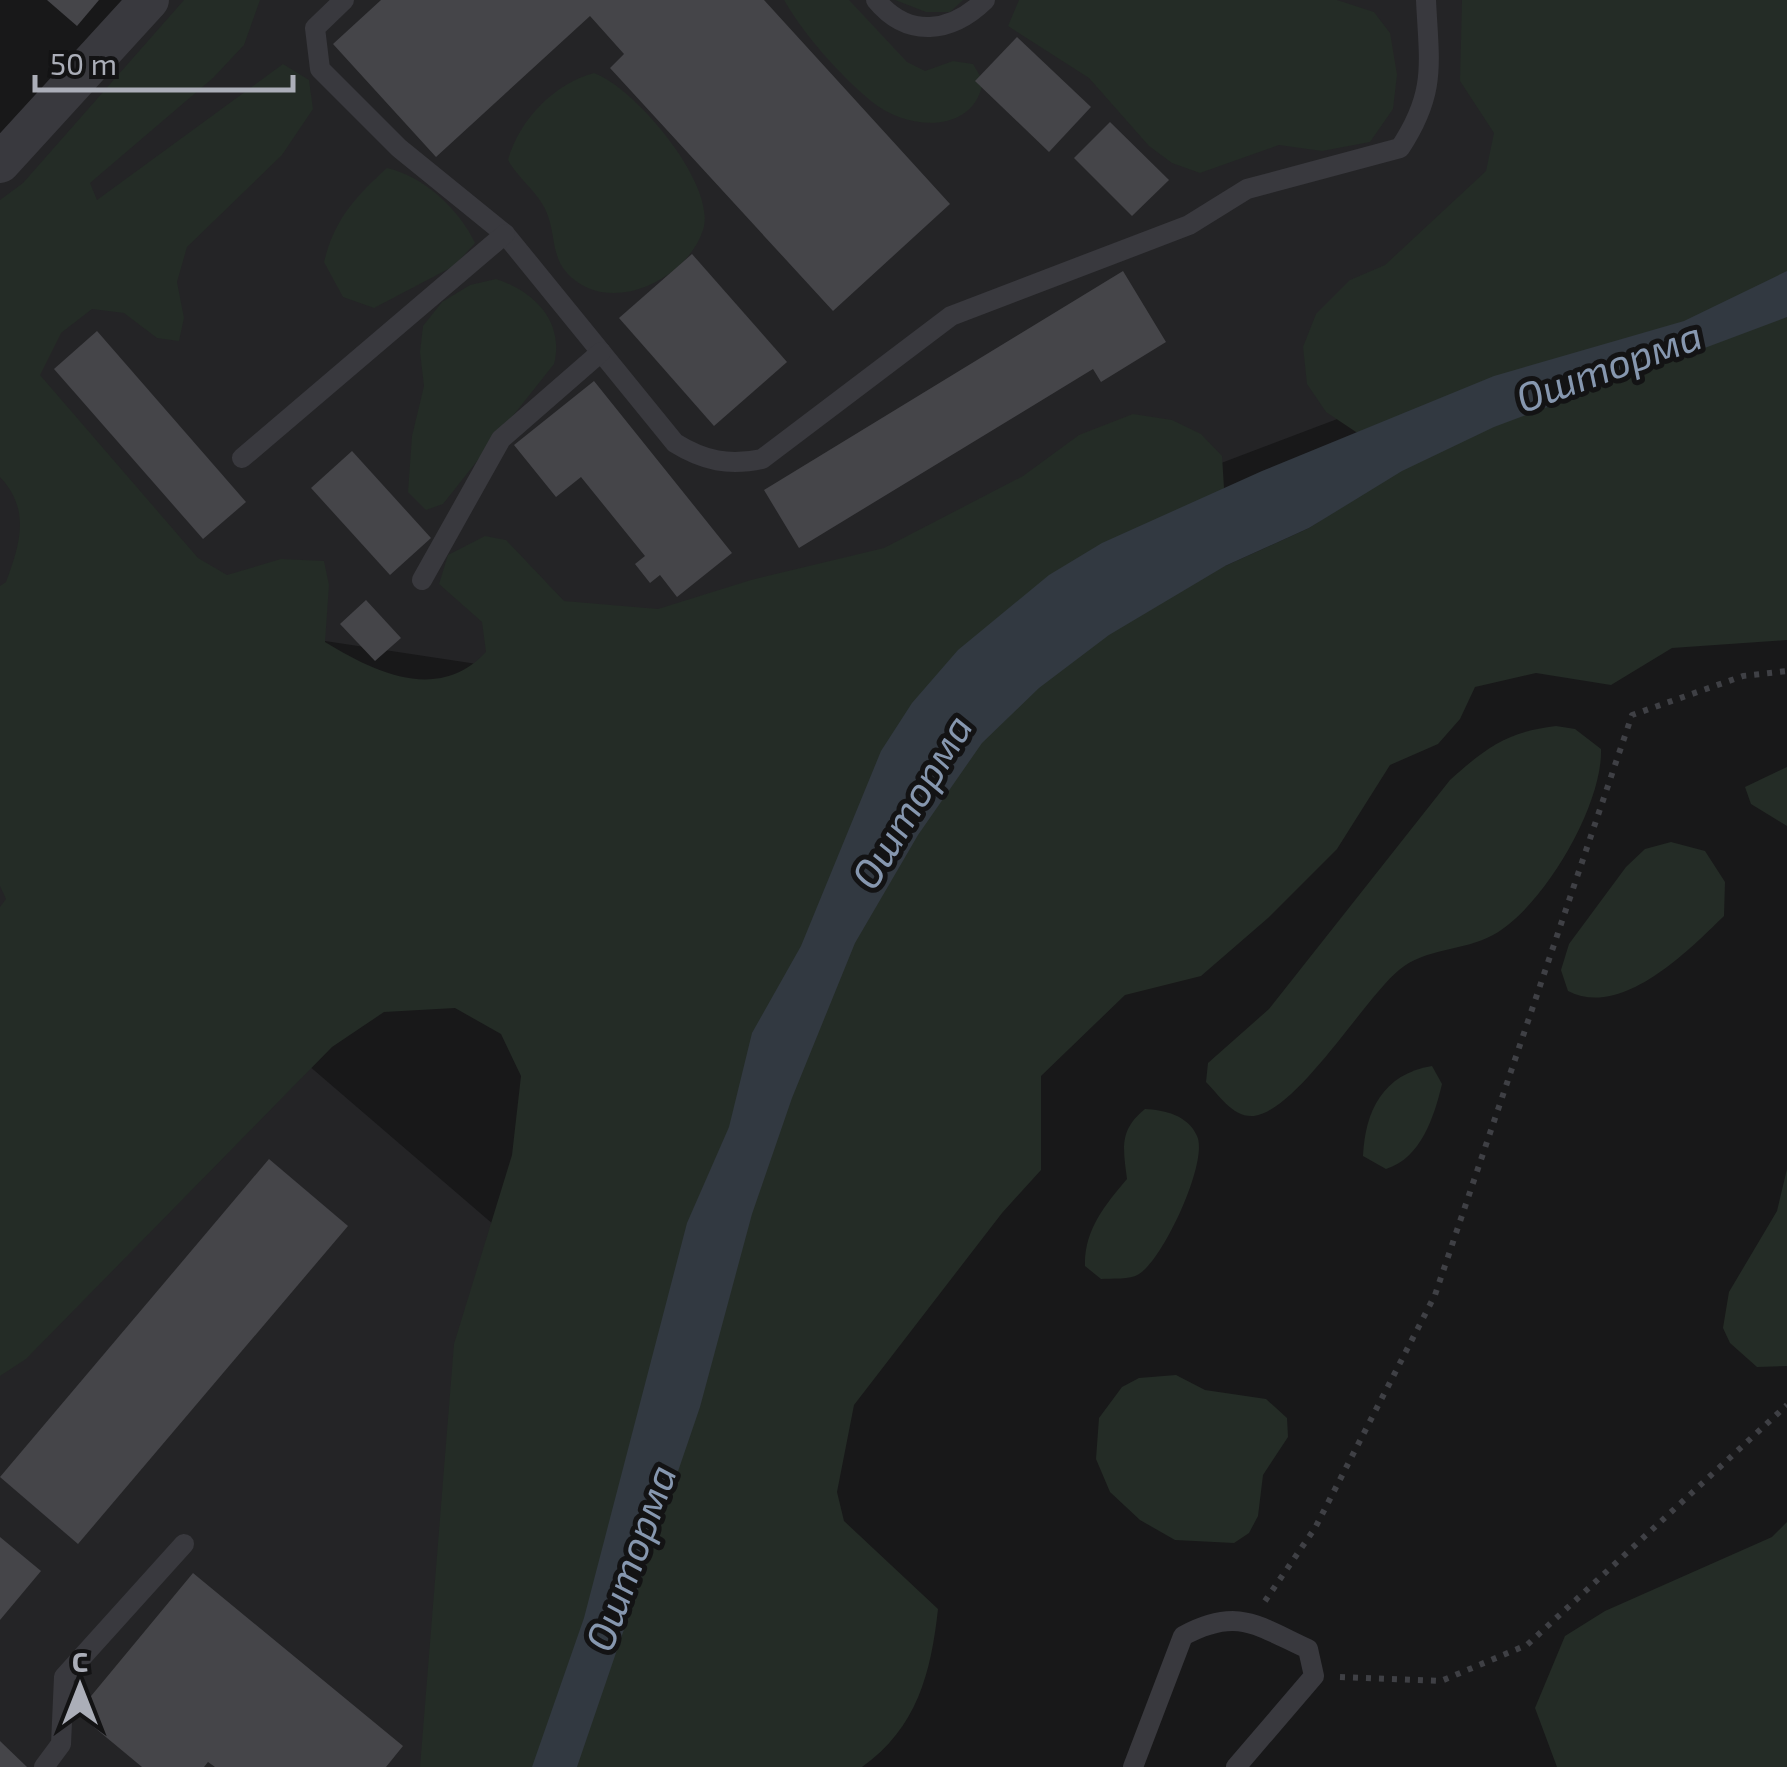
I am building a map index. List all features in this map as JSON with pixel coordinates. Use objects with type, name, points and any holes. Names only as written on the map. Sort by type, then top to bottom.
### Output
[{"type":"street","points":[[0,163],[148,0]]},
{"type":"lane","points":[[344,0],[315,28],[320,69],[398,148],[504,234],[675,443],[710,461],[740,463],[762,459],[951,316],[1189,224],[1247,189],[1400,148],[1422,116],[1430,80],[1426,0]]},
{"type":"lane","points":[[876,0],[890,16],[915,28],[944,28],[970,15],[985,0]]},
{"type":"lane","points":[[242,458],[504,234]]},
{"type":"lane","points":[[422,580],[501,439],[601,352]]},
{"type":"lane","points":[[44,1767],[61,1744],[64,1677],[184,1544]]},
{"type":"lane","points":[[1133,1767],[1182,1636],[1214,1619],[1250,1622],[1308,1649],[1314,1676],[1236,1767]]},
{"type":"path","points":[[1250,1622],[1315,1528],[1434,1295],[1632,715],[1743,676],[1787,671]]},
{"type":"path","points":[[1314,1676],[1441,1681],[1526,1645],[1787,1405]]},
{"type":"shaded area","points":[[152,0],[1598,0],[1443,379],[630,687],[179,619],[150,929],[501,1231],[457,1767],[0,1767],[0,165]]},
{"type":"shaded area","points":[[184,0],[260,0],[244,45],[213,78],[90,183],[97,200],[283,64],[309,80],[313,109],[282,155],[187,247],[177,282],[184,318],[179,341],[157,338],[124,313],[92,309],[61,333],[40,375],[198,558],[227,575],[281,559],[324,561],[329,585],[325,642],[386,672],[427,679],[448,676],[486,652],[482,622],[439,584],[448,555],[485,536],[506,540],[564,601],[658,609],[751,580],[884,548],[1023,476],[1079,435],[1133,414],[1172,420],[1201,434],[1222,456],[1224,488],[1195,527],[1225,566],[1309,528],[1417,458],[1390,432],[1356,432],[1326,412],[1307,384],[1303,347],[1316,314],[1350,280],[1385,265],[1486,171],[1494,133],[1460,81],[1462,0],[1787,0],[1787,640],[1672,648],[1611,685],[1536,673],[1475,687],[1460,719],[1438,744],[1390,765],[1337,849],[1268,918],[1201,976],[1125,995],[1041,1076],[1041,1170],[1002,1213],[854,1405],[837,1492],[844,1521],[938,1609],[931,1655],[918,1697],[896,1735],[862,1767],[420,1767],[454,1344],[512,1155],[521,1076],[501,1034],[455,1008],[384,1012],[332,1047],[26,1359],[0,1376],[0,907],[6,899],[0,886],[0,586],[6,582],[11,568],[20,528],[16,502],[0,477],[0,200],[23,183]]},
{"type":"shaded area","points":[[784,0],[849,0],[907,62],[925,71],[953,61],[973,64],[983,81],[977,99],[967,111],[937,122],[920,122],[886,111],[835,67]]},
{"type":"shaded area","points":[[895,0],[963,0],[950,12],[926,12]]},
{"type":"shaded area","points":[[1019,0],[1337,0],[1374,12],[1390,33],[1397,75],[1393,109],[1370,142],[1322,151],[1279,145],[1200,173],[1172,163],[1149,146],[1089,78],[1008,26]]},
{"type":"shaded area","points":[[594,73],[630,97],[669,140],[698,188],[704,211],[703,230],[681,264],[644,287],[624,292],[603,292],[584,286],[567,273],[556,253],[545,208],[508,160],[521,131],[540,105],[566,85]]},
{"type":"shaded area","points":[[387,168],[414,178],[438,196],[460,218],[475,243],[454,266],[374,308],[343,297],[324,262],[347,210]]},
{"type":"shaded area","points":[[496,279],[523,291],[543,310],[555,335],[554,364],[443,504],[426,510],[408,492],[412,436],[424,386],[420,352],[423,326],[442,302],[470,285]]},
{"type":"shaded area","points":[[1556,726],[1575,729],[1601,749],[1599,772],[1581,825],[1550,879],[1531,902],[1493,935],[1421,958],[1399,970],[1310,1075],[1271,1109],[1246,1116],[1227,1105],[1206,1082],[1208,1063],[1269,1009],[1450,780],[1498,743],[1524,732]]},
{"type":"shaded area","points":[[1787,767],[1787,826],[1751,804],[1745,787]]},
{"type":"shaded area","points":[[1671,842],[1705,851],[1725,882],[1724,916],[1673,962],[1632,989],[1589,997],[1568,991],[1561,970],[1569,944],[1626,867],[1645,849]]},
{"type":"shaded area","points":[[1432,1066],[1442,1084],[1435,1110],[1417,1146],[1398,1164],[1386,1169],[1363,1156],[1368,1124],[1380,1097],[1401,1077]]},
{"type":"shaded area","points":[[1145,1109],[1175,1115],[1188,1123],[1197,1136],[1196,1166],[1182,1209],[1149,1265],[1135,1276],[1101,1279],[1085,1266],[1088,1241],[1104,1208],[1127,1179],[1127,1132]]},
{"type":"shaded area","points":[[1787,1169],[1787,1366],[1757,1367],[1730,1343],[1723,1328],[1729,1292],[1777,1211]]},
{"type":"shaded area","points":[[1176,1375],[1205,1390],[1266,1399],[1287,1418],[1288,1437],[1263,1475],[1258,1516],[1249,1533],[1234,1543],[1175,1540],[1140,1520],[1110,1492],[1096,1459],[1099,1418],[1122,1387],[1139,1378]]},
{"type":"shaded area","points":[[1787,1522],[1787,1767],[1557,1767],[1535,1708],[1565,1636],[1605,1611],[1772,1537]]},
{"type":"water","name":"Ошторма","points":[[1787,271],[1787,317],[1494,427],[1402,471],[1309,528],[1225,566],[1109,635],[1039,688],[982,743],[918,835],[855,943],[792,1098],[752,1214],[700,1407],[577,1767],[532,1767],[584,1618],[687,1223],[729,1127],[752,1033],[801,946],[881,751],[912,703],[958,650],[1049,575],[1102,543],[1262,471],[1494,376],[1684,321]]},
{"type":"building","points":[[47,0],[99,0],[77,26]]},
{"type":"building","points":[[381,0],[764,0],[950,204],[833,311],[610,68],[624,54],[590,16],[436,157],[333,44]]},
{"type":"building","points":[[1017,37],[1091,107],[1049,152],[975,81]]},
{"type":"building","points":[[1110,122],[1169,180],[1132,216],[1074,158]]},
{"type":"building","points":[[692,254],[787,362],[714,426],[619,318]]},
{"type":"building","points":[[1123,271],[1166,342],[1101,382],[1093,369],[799,548],[764,490]]},
{"type":"building","points":[[97,331],[246,502],[203,539],[54,369]]},
{"type":"building","points":[[594,381],[732,553],[677,597],[660,575],[650,583],[635,564],[645,556],[581,477],[556,497],[514,445]]},
{"type":"building","points":[[352,451],[431,538],[390,575],[311,488]]},
{"type":"building","points":[[366,600],[401,638],[375,661],[340,624]]},
{"type":"building","points":[[269,1159],[348,1226],[78,1544],[0,1477]]},
{"type":"building","points":[[0,1537],[41,1571],[0,1620]]},
{"type":"building","points":[[193,1573],[403,1746],[386,1767],[215,1767],[208,1762],[204,1767],[142,1767],[77,1713]]},
{"type":"building","points":[[0,1741],[27,1767],[0,1767]]}]
